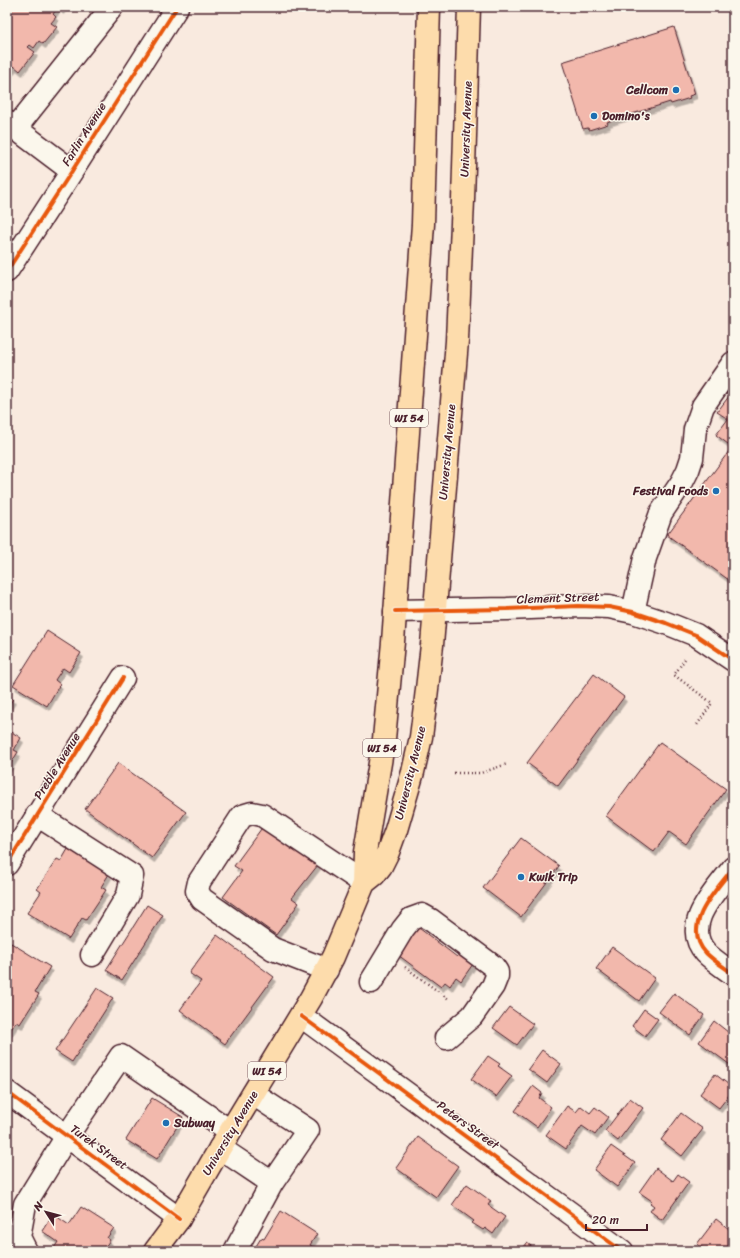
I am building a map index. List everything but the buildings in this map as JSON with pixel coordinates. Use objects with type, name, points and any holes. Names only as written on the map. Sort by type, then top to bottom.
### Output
[{"type":"main road","name":"University Avenue","points":[[155,1251],[179,1219],[225,1140],[301,1016],[327,970],[364,883],[365,852],[384,731],[394,611],[423,224],[430,7]]},
{"type":"main road","name":"University Avenue","points":[[364,883],[377,871],[388,852],[401,814],[413,772],[423,722],[431,662],[457,341],[464,193],[469,7]]},
{"type":"street","points":[[72,172],[11,126],[112,7]]},
{"type":"street","name":"Farlin Avenue","points":[[7,271],[177,7]]},
{"type":"street","points":[[633,612],[646,558],[661,513],[682,482],[688,470],[692,458],[695,429],[703,406],[733,363]]},
{"type":"street","name":"Clement Street","points":[[394,611],[594,606],[609,607],[633,612],[666,623],[696,636],[733,660]]},
{"type":"street","name":"Preble Avenue","points":[[7,864],[123,678]]},
{"type":"street","points":[[327,970],[274,949],[202,898],[197,891],[199,882],[242,816],[252,813],[262,815],[364,883]]},
{"type":"street","points":[[38,815],[132,876],[128,895],[92,955]]},
{"type":"street","points":[[733,868],[702,910],[696,926],[700,944],[705,952],[733,974]]},
{"type":"street","points":[[370,982],[411,918],[422,916],[437,925],[493,966],[497,972],[496,981],[472,1016],[446,1038]]},
{"type":"street","name":"Peters Street","points":[[301,1016],[622,1251]]},
{"type":"street","points":[[26,1251],[19,1237],[25,1204],[67,1136],[121,1056],[225,1140],[272,1183]]},
{"type":"street","name":"Turek Street","points":[[7,1092],[179,1219]]},
{"type":"street","points":[[235,1251],[272,1183],[308,1130],[253,1094]]},
{"type":"path","points":[[685,659],[674,675],[712,703],[697,725]]},
{"type":"path","points":[[454,773],[481,772],[507,764]]},
{"type":"path","points":[[403,966],[450,1000]]},
{"type":"cycle path","points":[[7,271],[177,7]]},
{"type":"cycle path","points":[[395,611],[578,606],[609,607],[633,612],[696,635],[733,660]]},
{"type":"cycle path","points":[[7,864],[123,678]]},
{"type":"cycle path","points":[[733,868],[703,909],[697,931],[699,942],[706,953],[733,974]]},
{"type":"cycle path","points":[[301,1016],[622,1251]]},
{"type":"cycle path","points":[[7,1092],[179,1219]]},
{"type":"place","name":"Cellcom","points":[[676,90]]},
{"type":"place","name":"Domino's","points":[[594,116]]},
{"type":"place","name":"Festival Foods","points":[[716,491]]},
{"type":"place","name":"Kwik Trip","points":[[521,877]]},
{"type":"place","name":"Subway","points":[[166,1123]]}]
